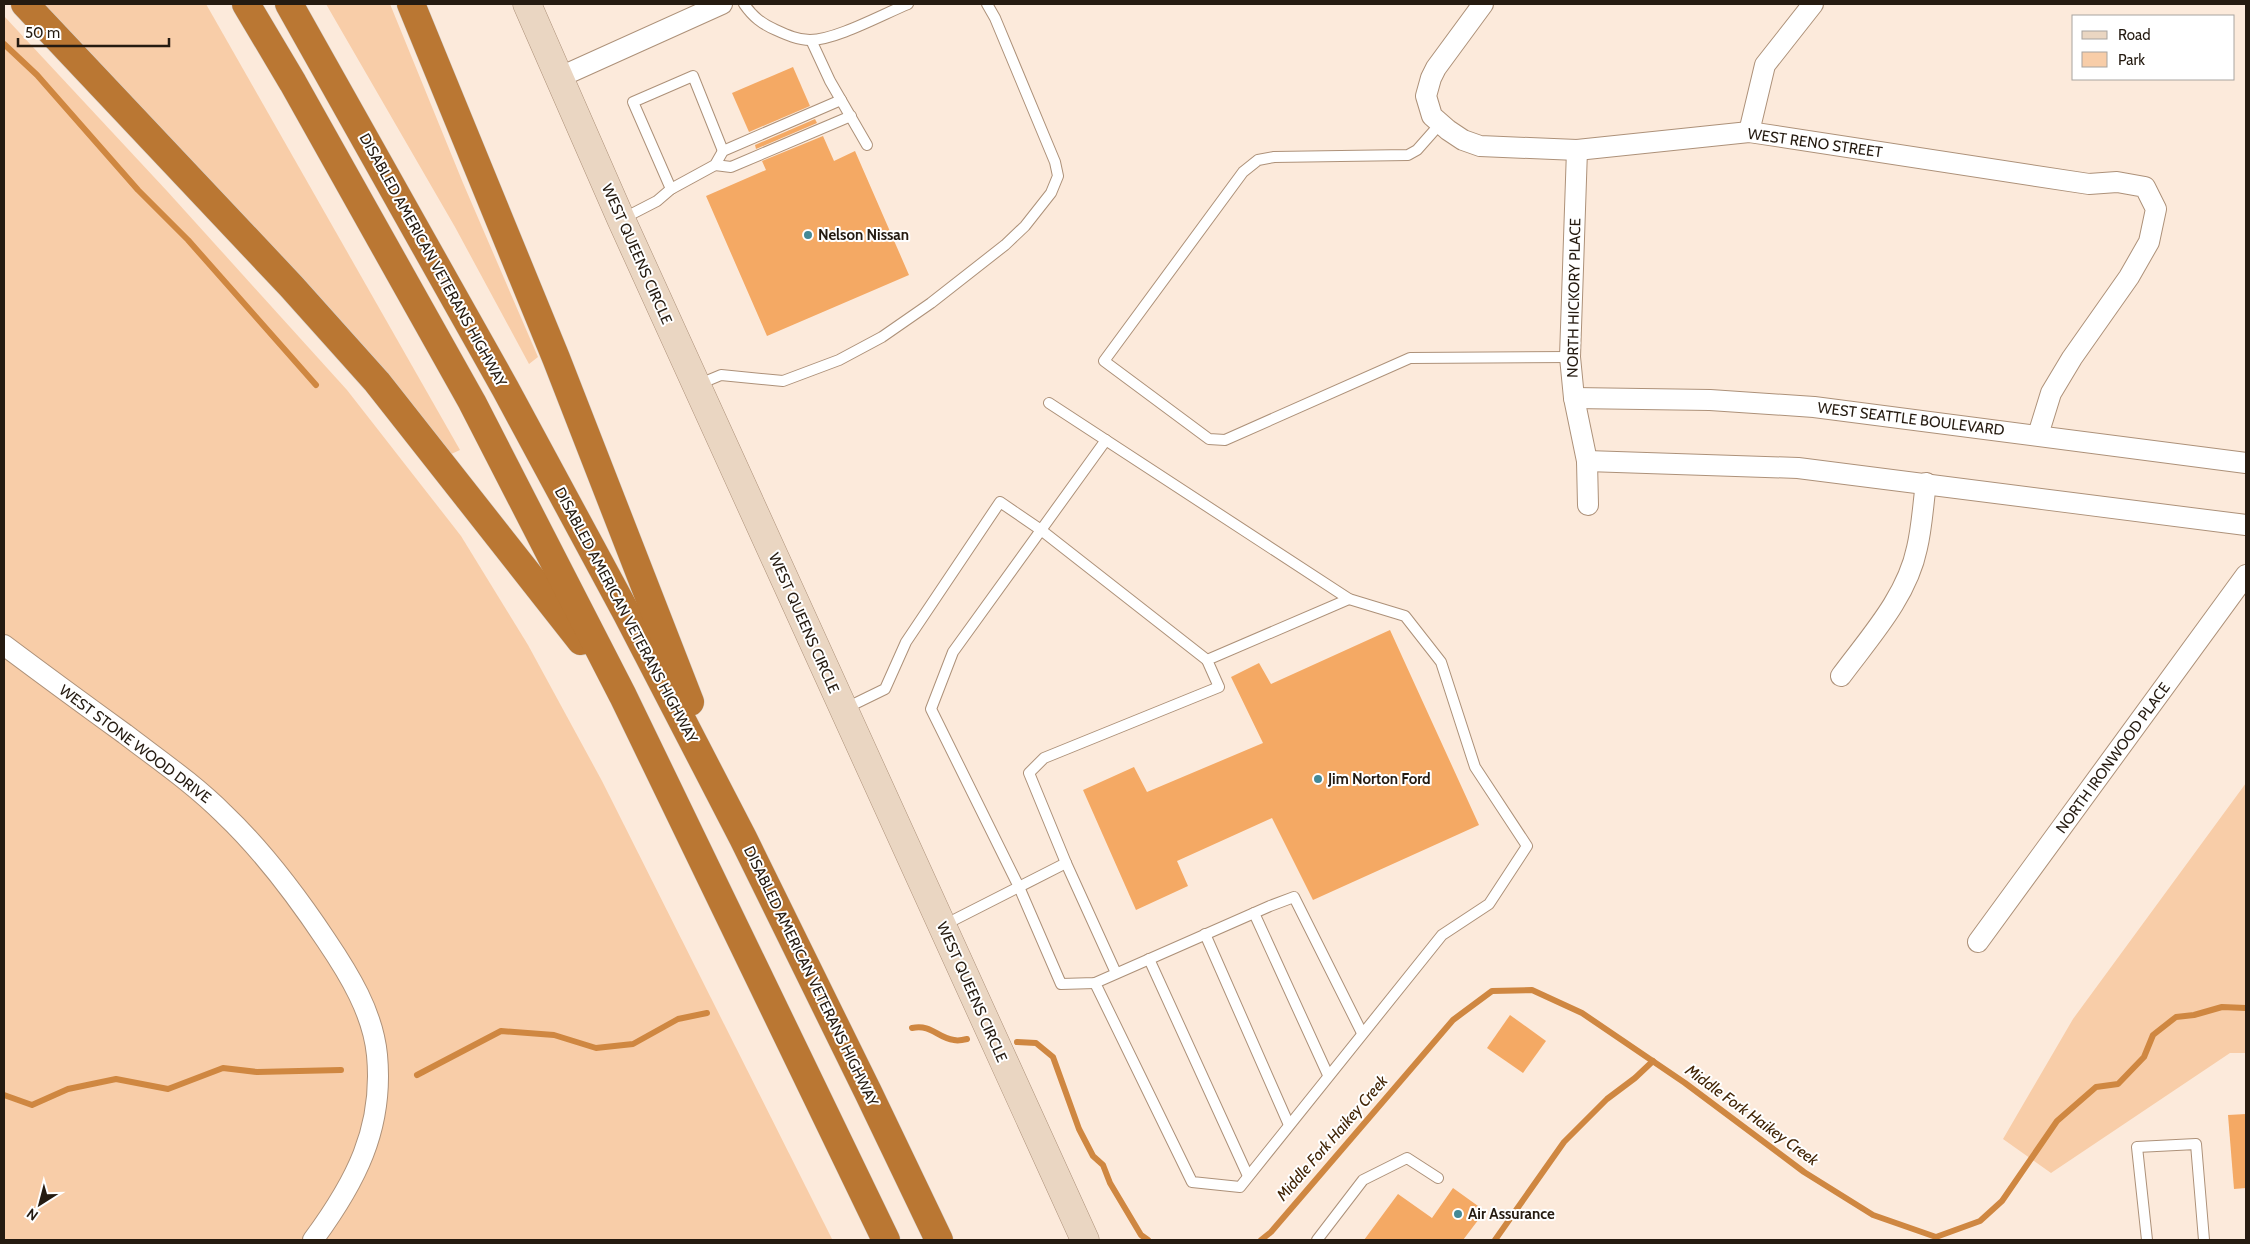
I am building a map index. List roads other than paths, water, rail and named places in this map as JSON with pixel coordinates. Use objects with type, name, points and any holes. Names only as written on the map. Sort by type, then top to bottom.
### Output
[{"type":"highway","points":[[25,4],[284,279],[377,382],[623,696]]},
{"type":"highway","points":[[246,4],[293,83],[472,402],[623,696],[886,1240]]},
{"type":"highway","name":"DISABLED AMERICAN VETERANS HIGHWAY","points":[[289,4],[628,614],[743,838],[939,1240]]},
{"type":"highway","points":[[411,4],[556,358],[743,838]]},
{"type":"street","name":"WEST QUEENS CIRCLE","points":[[527,4],[621,219],[1085,1240]]},
{"type":"street","points":[[560,77],[722,4]]},
{"type":"street","points":[[1436,120],[1426,96],[1431,78],[1483,4]]},
{"type":"street","points":[[1749,132],[1765,65],[1813,4]]},
{"type":"street","name":"WEST RENO STREET","points":[[1436,120],[1463,140],[1480,146],[1577,150],[1749,132],[2089,184],[2117,182],[2146,187],[2156,209],[2149,242],[2129,277],[2072,358],[2055,386],[2038,435]]},
{"type":"street","name":"NORTH HICKORY PLACE","points":[[1577,150],[1570,357],[1574,398],[1587,461],[1588,505]]},
{"type":"street","name":"WEST SEATTLE BOULEVARD","points":[[1574,398],[1710,400],[1814,407],[2246,462]]},
{"type":"street","points":[[1587,461],[1798,468],[2246,525]]},
{"type":"street","points":[[1841,676],[1890,609],[1905,582],[1917,550],[1926,483]]},
{"type":"street","name":"NORTH IRONWOOD PLACE","points":[[1978,942],[2246,575]]},
{"type":"street","name":"WEST STONE WOOD DRIVE","points":[[4,645],[183,777],[224,813],[261,851],[296,894],[359,994],[373,1030],[377,1056],[377,1091],[373,1127],[363,1158],[348,1190],[313,1240]]},
{"type":"lane","points":[[744,4],[752,15],[763,24],[790,36],[811,40],[835,34],[908,4]]},
{"type":"lane","points":[[696,385],[721,375],[783,380],[861,349],[932,303],[1005,245],[1025,226],[1051,193],[1058,176],[1055,162],[995,18],[987,4]]},
{"type":"lane","points":[[811,40],[841,100],[867,145]]},
{"type":"lane","points":[[671,189],[633,102],[693,76],[723,150]]},
{"type":"lane","points":[[621,219],[657,201],[671,189],[715,165],[723,150],[841,100]]},
{"type":"lane","points":[[715,165],[732,167],[851,116]]},
{"type":"lane","points":[[1436,120],[1417,150],[1408,155],[1274,157],[1258,160],[1243,172],[1104,361],[1209,439],[1225,440],[1410,358],[1570,357]]},
{"type":"lane","points":[[1049,403],[1349,599],[1405,616],[1441,662],[1475,767],[1527,846],[1489,904],[1442,935],[1240,1187],[1192,1182],[1095,983]]},
{"type":"lane","points":[[1106,440],[953,652],[931,709],[1019,888],[1061,984],[1095,983],[1294,897],[1362,1033]]},
{"type":"lane","points":[[844,710],[885,689],[906,642],[1000,502],[1041,530],[1207,660],[1219,687],[1044,758],[1029,773],[1066,863],[1116,973]]},
{"type":"lane","points":[[1207,660],[1349,599]]},
{"type":"lane","points":[[942,926],[1066,863]]},
{"type":"lane","points":[[1254,913],[1328,1075]]},
{"type":"lane","points":[[1205,934],[1289,1125]]},
{"type":"lane","points":[[1149,959],[1248,1176]]},
{"type":"lane","points":[[2147,1240],[2137,1147],[2196,1144],[2204,1240]]},
{"type":"lane","points":[[1317,1240],[1364,1180],[1408,1158],[1438,1178]]},
{"type":"waterway","points":[[4,44],[37,75],[138,190],[188,240],[316,385]]},
{"type":"waterway","name":"Middle Fork Haikey Creek","points":[[1261,1240],[1271,1232],[1453,1020],[1492,991],[1532,990],[1582,1013],[1685,1083],[1804,1172],[1873,1215],[1936,1237],[1980,1221],[2002,1201],[2057,1121],[2096,1087],[2118,1084],[2144,1057],[2153,1035],[2176,1017],[2194,1015],[2222,1007],[2246,1008]]},
{"type":"waterway","name":"Middle Fork Haikey Creek","points":[[417,1075],[501,1031],[554,1035],[596,1048],[633,1044],[678,1019],[707,1013]]},
{"type":"waterway","name":"Middle Fork Haikey Creek","points":[[912,1028],[925,1028],[948,1039],[967,1039]]},
{"type":"waterway","name":"Middle Fork Haikey Creek","points":[[1017,1042],[1036,1043],[1053,1057],[1079,1129],[1093,1156],[1103,1165],[1110,1183],[1141,1235],[1148,1240]]},
{"type":"waterway","points":[[1495,1240],[1564,1142],[1607,1099],[1635,1078],[1653,1061]]},
{"type":"waterway","name":"Middle Fork Haikey Creek","points":[[4,1095],[32,1105],[68,1089],[116,1079],[168,1089],[223,1068],[257,1072],[341,1070]]},
{"type":"place","name":"Nelson Nissan","points":[[808,235]]},
{"type":"place","name":"Jim Norton Ford","points":[[1318,779]]},
{"type":"place","name":"Air Assurance","points":[[1458,1214]]}]
